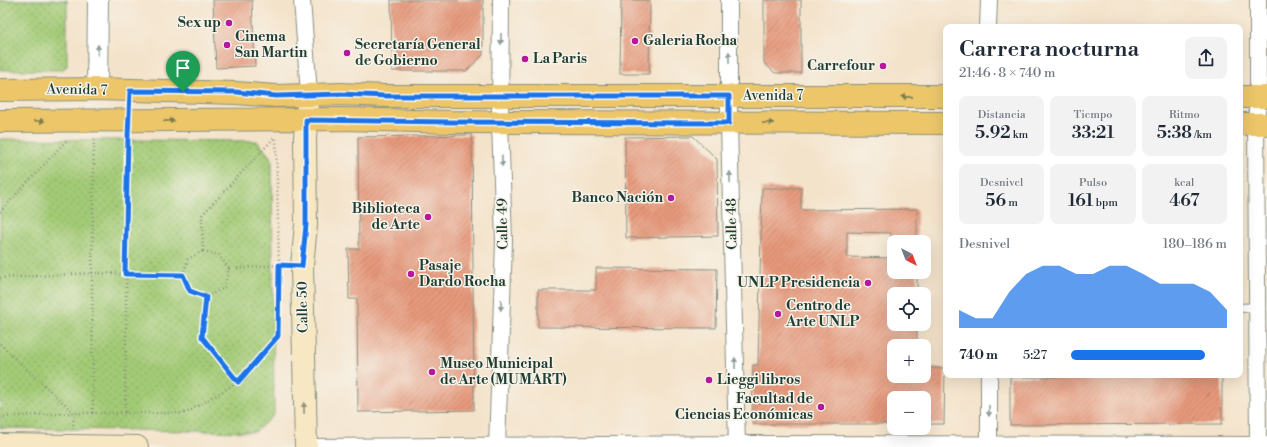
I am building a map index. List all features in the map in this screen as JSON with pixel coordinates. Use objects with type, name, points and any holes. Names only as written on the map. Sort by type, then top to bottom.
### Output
[{"type":"main road","name":"Avenida 7","points":[[0,90],[97,89],[236,92],[276,96],[309,94],[500,96],[943,96]]},
{"type":"main road","name":"Calle 50","points":[[306,447],[302,266],[306,225],[306,120],[309,94]]},
{"type":"main road","name":"Avenida 7","points":[[0,121],[306,120],[943,123]]},
{"type":"main road","points":[[0,445],[137,447]]},
{"type":"street","points":[[97,89],[98,0]]},
{"type":"street","name":"Calle 50","points":[[302,0],[309,94]]},
{"type":"street","name":"Calle 49","points":[[497,447],[504,241],[500,122],[501,0]]},
{"type":"street","name":"Calle 48","points":[[729,0],[729,123],[737,445]]},
{"type":"street","points":[[988,24],[989,0]]},
{"type":"street","points":[[313,447],[737,445],[1261,446],[1254,124],[1258,0]]},
{"type":"street","points":[[989,378],[989,445]]},
{"type":"lane","points":[[1243,308],[1257,308]]},
{"type":"path","points":[[125,412],[125,274],[128,136]]},
{"type":"path","points":[[121,137],[136,136]]},
{"type":"path","points":[[268,136],[276,136]]},
{"type":"path","points":[[203,251],[202,215],[276,136]]},
{"type":"path","points":[[0,417],[74,413],[186,413],[238,382],[278,336],[279,265],[276,136]]},
{"type":"path","points":[[0,212],[70,137],[62,137]]},
{"type":"path","points":[[88,137],[101,137]]},
{"type":"path","points":[[93,413],[92,273],[94,137]]},
{"type":"path","points":[[203,251],[219,255],[229,268],[224,288],[206,297],[190,291],[183,275],[188,259],[203,251]]},
{"type":"path","points":[[229,268],[279,265],[302,266]]},
{"type":"path","points":[[0,278],[92,273],[183,275]]},
{"type":"path","points":[[206,297],[202,337],[238,382]]},
{"type":"path","points":[[0,344],[74,413],[86,446]]},
{"type":"green space","points":[[0,0],[67,0],[67,66],[62,70],[0,70]]},
{"type":"green space","points":[[0,139],[257,141],[272,159],[274,415],[255,432],[0,428]]},
{"type":"building","points":[[213,0],[252,0],[255,66],[216,68]]},
{"type":"building","points":[[391,0],[483,0],[483,55],[466,71],[392,71]]},
{"type":"building","points":[[621,0],[650,0],[649,74],[620,74]]},
{"type":"building","points":[[764,0],[801,0],[801,73],[775,73],[764,63]]},
{"type":"building","name":"Pasaje Dardo Rocha","points":[[472,135],[474,410],[358,412],[357,299],[349,299],[348,249],[359,249],[358,137]]},
{"type":"building","name":"Banco Nación","points":[[693,136],[717,159],[718,236],[626,238],[625,137]]},
{"type":"building","points":[[762,188],[801,188],[801,210],[917,209],[917,235],[847,232],[847,257],[887,258],[887,279],[917,279],[917,287],[887,287],[887,331],[917,331],[917,339],[887,339],[887,383],[931,383],[931,368],[943,368],[943,378],[945,378],[944,424],[931,424],[931,391],[887,391],[887,424],[752,424],[753,365],[758,365]]},
{"type":"building","points":[[596,268],[717,269],[716,328],[538,327],[538,290],[596,290]]},
{"type":"building","points":[[1010,378],[1222,378],[1222,424],[1010,425]]},
{"type":"place","name":"Sex up","points":[[229,23]]},
{"type":"place","name":"Galeria Rocha","points":[[635,41]]},
{"type":"place","name":"Cinema San Martin","points":[[227,45]]},
{"type":"place","name":"Secretaría General de Gobierno","points":[[347,53]]},
{"type":"place","name":"La Paris","points":[[525,59]]},
{"type":"place","name":"Carrefour","points":[[883,66]]},
{"type":"place","name":"Banco Nación","points":[[671,198]]},
{"type":"place","name":"Biblioteca de Arte","points":[[428,217]]},
{"type":"place","name":"Pasaje Dardo Rocha","points":[[411,274]]},
{"type":"place","name":"UNLP Presidencia","points":[[868,283]]},
{"type":"place","name":"Centro de Arte UNLP","points":[[778,314]]},
{"type":"place","name":"Museo Municipal de Arte (MUMART)","points":[[432,372]]},
{"type":"place","name":"Lieggi libros","points":[[709,380]]},
{"type":"place","name":"Facultad de Ciencias Económicas","points":[[821,407]]},
{"type":"route","points":[[130,91],[183,92],[236,92],[276,96],[341,94],[386,96],[729,96],[729,123],[451,122],[344,119],[306,120],[306,225],[302,266],[279,265],[278,336],[238,382],[202,337],[206,297],[190,291],[183,275],[125,274],[130,91]]}]
